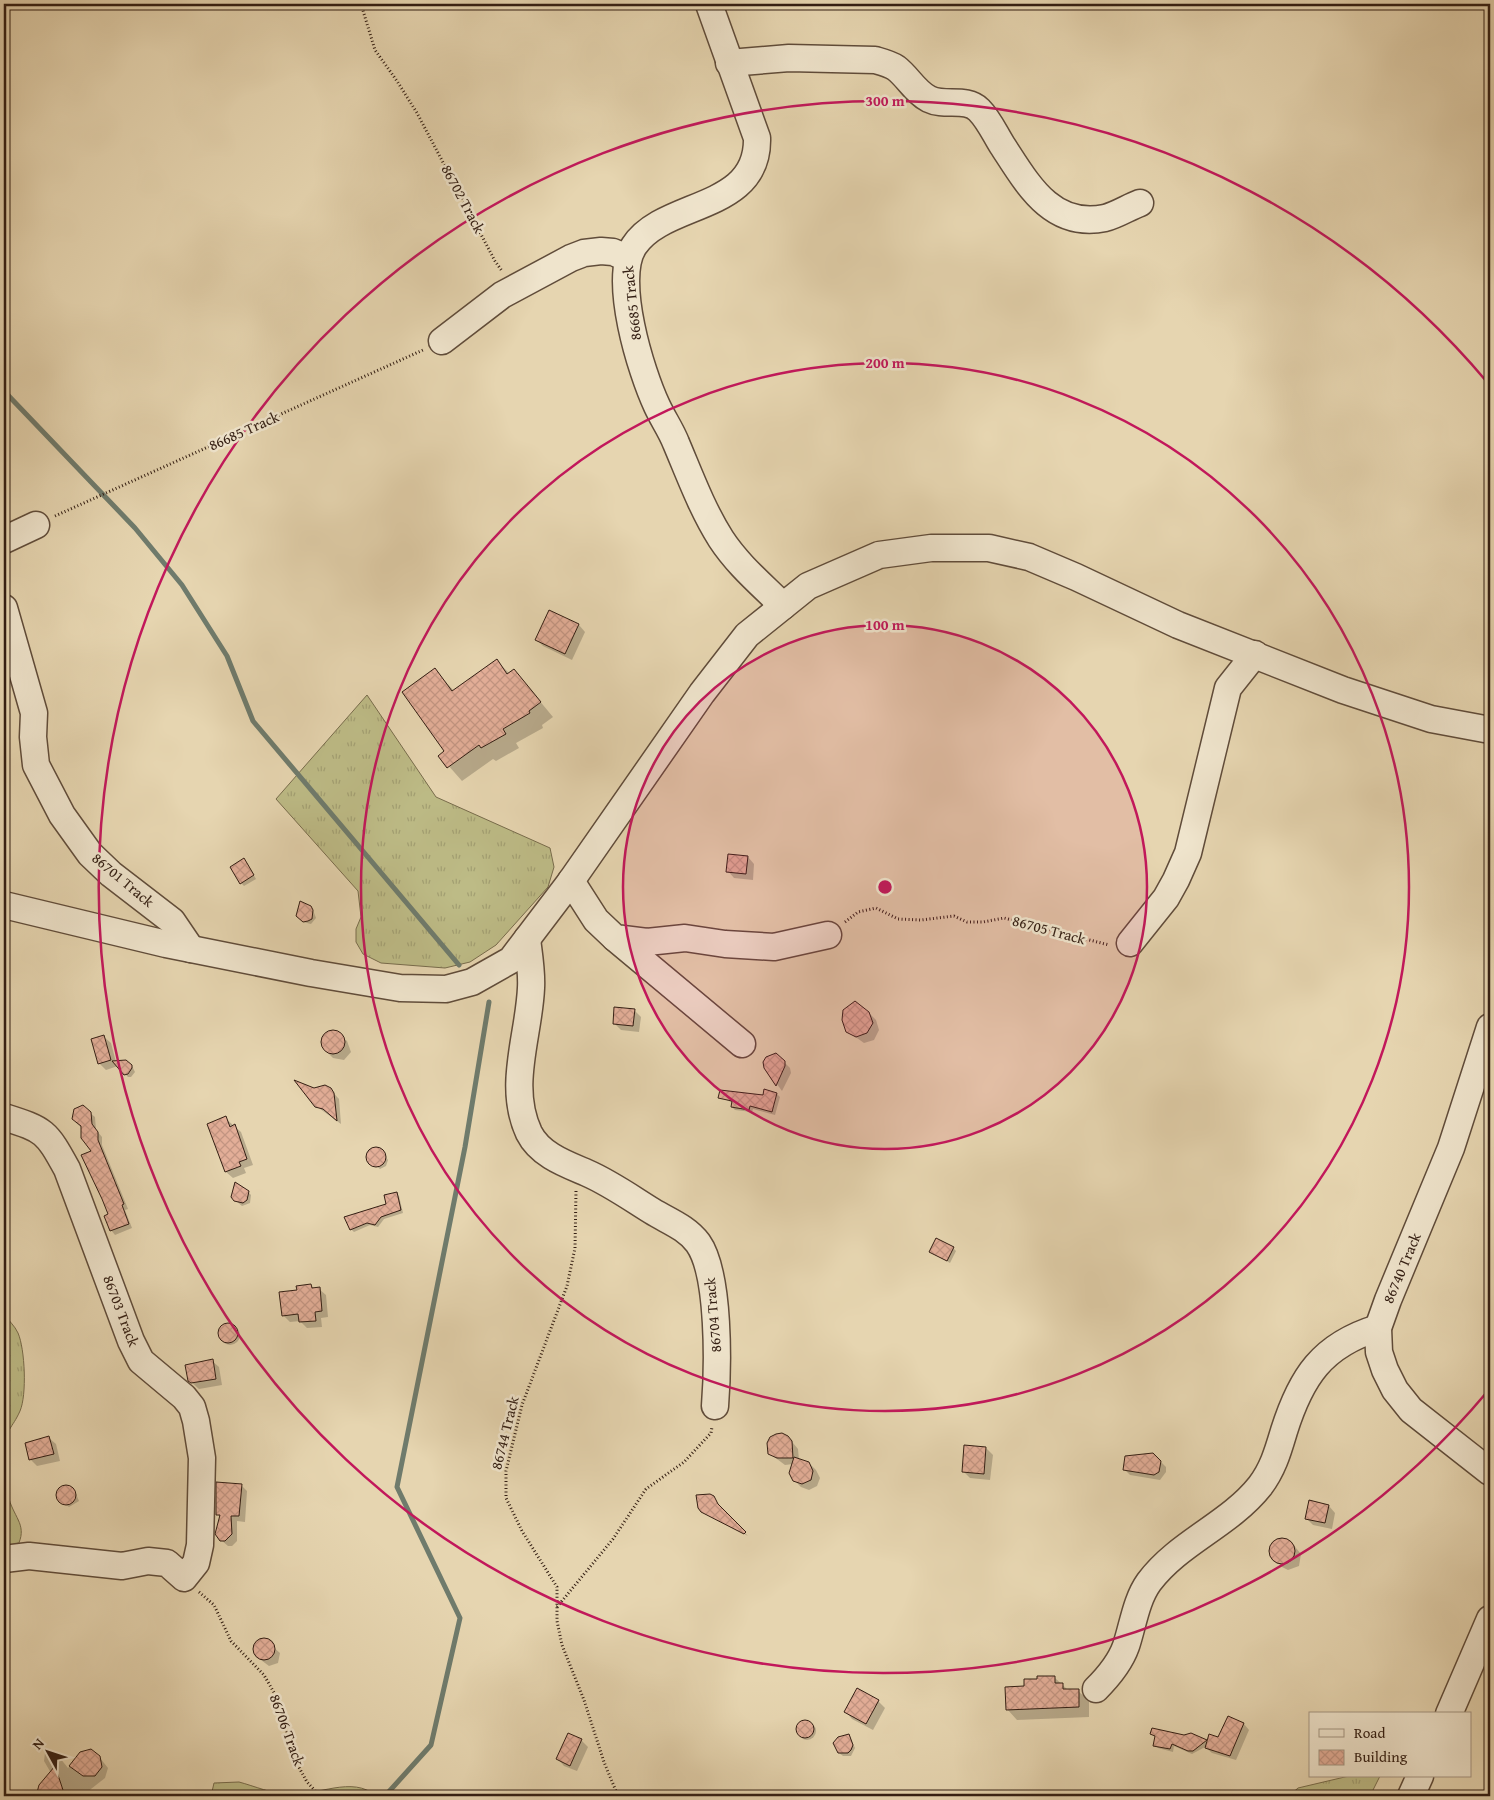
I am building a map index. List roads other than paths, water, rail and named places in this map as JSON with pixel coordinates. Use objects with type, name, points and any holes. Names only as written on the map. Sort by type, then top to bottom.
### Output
[{"type":"street","name":"86685 Track","points":[[442,341],[502,295],[571,258],[584,253],[620,255],[658,224],[725,194],[754,166],[757,138],[709,4]]},
{"type":"street","points":[[729,64],[789,58],[875,60],[885,63],[896,68],[928,98],[944,104],[967,103],[980,111],[1024,179],[1045,203],[1064,215],[1084,220],[1107,217],[1140,203]]},
{"type":"street","name":"86685 Track","points":[[620,255],[639,361],[657,407],[675,441],[694,489],[722,540],[738,564],[783,606]]},
{"type":"street","points":[[4,540],[36,525]]},
{"type":"street","points":[[4,905],[191,949],[311,973],[400,988],[446,989],[472,982],[511,960],[571,881],[702,693],[747,635],[808,586],[879,555],[931,548],[989,548],[1029,557],[1076,576],[1178,625],[1383,704],[1431,719],[1490,730]]},
{"type":"street","name":"86701 Track","points":[[4,608],[34,713],[33,737],[36,764],[62,816],[90,854],[111,874],[172,921],[191,949]]},
{"type":"street","points":[[1130,943],[1166,898],[1188,853],[1228,688],[1254,654]]},
{"type":"street","points":[[571,881],[596,920],[742,1044]]},
{"type":"street","points":[[615,938],[647,942],[685,938],[725,944],[774,947],[828,935]]},
{"type":"street","name":"86704 Track","points":[[527,939],[531,988],[519,1077],[520,1097],[530,1134],[538,1145],[551,1156],[597,1178],[678,1225],[698,1243],[704,1254],[711,1277],[717,1376],[715,1406]]},
{"type":"street","name":"86740 Track","points":[[1490,1027],[1451,1148],[1378,1328],[1379,1352],[1395,1390],[1411,1410],[1490,1472]]},
{"type":"street","name":"86703 Track","points":[[4,1116],[38,1129],[55,1147],[67,1169],[121,1317],[140,1360],[177,1390],[192,1407],[202,1458],[200,1545],[196,1563],[184,1578],[167,1563],[148,1561],[122,1566],[29,1556],[4,1559]]},
{"type":"street","points":[[1096,1689],[1117,1665],[1125,1648],[1140,1599],[1149,1583],[1175,1554],[1232,1514],[1261,1485],[1273,1466],[1292,1404],[1316,1365],[1332,1349],[1347,1340],[1378,1328]]},
{"type":"street","points":[[1450,1712],[1488,1632]]},
{"type":"street","points":[[1411,1796],[1419,1778]]},
{"type":"waterway","points":[[4,391],[135,528],[182,585],[227,656],[253,721],[459,965]]},
{"type":"waterway","points":[[385,1796],[431,1745],[460,1618],[397,1487],[465,1147],[489,1002]]}]
